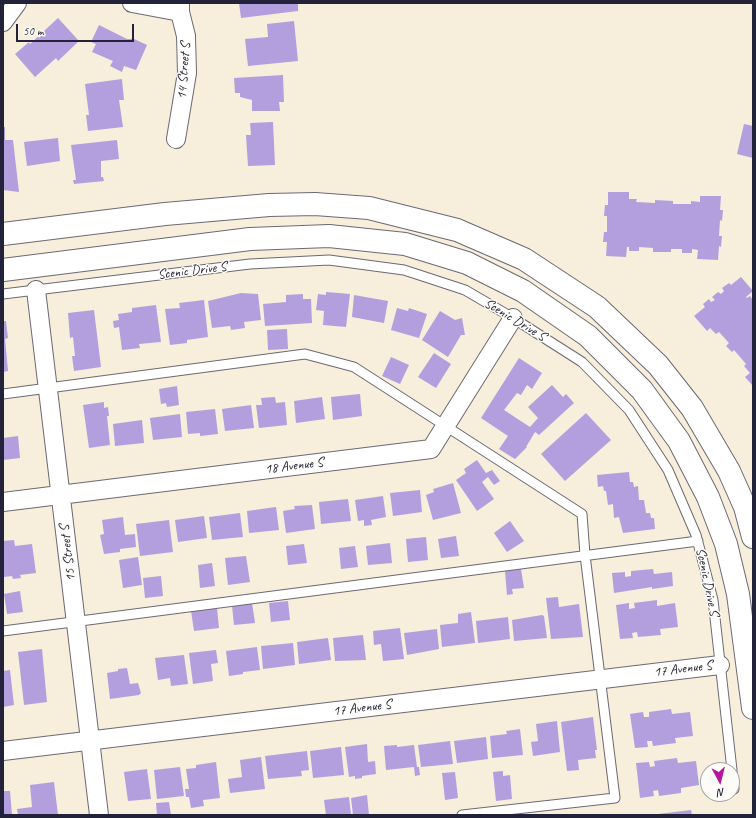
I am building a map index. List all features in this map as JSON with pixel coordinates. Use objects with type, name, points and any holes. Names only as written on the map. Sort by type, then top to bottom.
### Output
[{"type":"main road","points":[[3,234],[165,214],[269,204],[315,204],[369,208],[457,230],[524,259],[597,307],[658,365],[692,408],[729,471],[745,507],[753,537]]},
{"type":"main road","name":"Scenic Drive S","points":[[3,270],[250,239],[329,236],[405,244],[467,263],[523,291],[588,336],[642,390],[679,441],[708,497],[726,544],[738,594],[753,708]]},
{"type":"street","points":[[3,22],[17,3]]},
{"type":"street","points":[[132,3],[180,8]]},
{"type":"street","name":"14 Street S","points":[[176,139],[187,73],[186,36],[180,8]]},
{"type":"street","name":"15 Street S","points":[[36,290],[99,815]]},
{"type":"street","name":"18 Avenue S","points":[[3,502],[431,449],[513,318]]},
{"type":"street","name":"17 Avenue S","points":[[3,751],[720,665]]},
{"type":"lane","name":"Scenic Drive S","points":[[3,294],[250,264],[329,260],[404,270],[465,290],[513,318],[582,362],[629,410],[668,470],[698,541],[713,600],[731,762]]},
{"type":"lane","points":[[3,394],[305,354],[354,367],[582,514],[585,556],[615,798],[462,815]]},
{"type":"lane","points":[[3,631],[698,541]]},
{"type":"building","points":[[239,3],[298,3],[298,11],[241,18]]},
{"type":"building","points":[[58,18],[79,41],[58,61],[56,58],[35,77],[15,54],[29,42],[30,44]]},
{"type":"building","points":[[294,21],[298,61],[248,66],[245,39],[268,37],[267,24]]},
{"type":"building","points":[[99,25],[127,39],[132,38],[147,45],[136,70],[124,66],[122,72],[110,66],[113,61],[92,52],[96,44],[91,42]]},
{"type":"building","points":[[283,75],[284,102],[279,102],[280,111],[252,111],[252,100],[240,97],[240,93],[235,93],[234,78]]},
{"type":"building","points":[[122,79],[124,100],[119,100],[123,127],[88,131],[86,115],[89,115],[85,84]]},
{"type":"building","points":[[273,122],[275,165],[248,166],[246,135],[251,135],[250,123]]},
{"type":"building","points":[[744,124],[753,126],[753,158],[737,154]]},
{"type":"building","points":[[3,127],[5,127],[5,140],[13,140],[19,192],[3,190]]},
{"type":"building","points":[[58,138],[60,161],[27,166],[24,142]]},
{"type":"building","points":[[117,140],[119,159],[101,161],[101,177],[103,177],[104,181],[74,184],[73,180],[76,180],[71,145]]},
{"type":"building","points":[[608,192],[629,192],[629,199],[637,199],[636,202],[655,203],[655,200],[673,201],[673,204],[691,204],[691,201],[700,202],[700,196],[721,196],[720,210],[723,210],[722,221],[720,220],[719,236],[722,236],[721,247],[719,246],[718,260],[697,259],[698,250],[692,249],[692,253],[682,253],[682,249],[671,249],[671,252],[653,252],[653,248],[639,247],[639,251],[629,251],[629,247],[627,247],[626,257],[606,256],[607,242],[603,242],[604,232],[607,232],[607,216],[604,216],[605,205],[608,205]]},
{"type":"building","points":[[741,277],[753,291],[746,297],[747,298],[750,296],[753,300],[753,386],[745,377],[750,373],[744,366],[746,364],[734,350],[732,352],[726,346],[729,343],[719,332],[716,334],[710,328],[707,331],[694,316],[705,307],[703,304],[709,299],[711,302],[715,300],[712,297],[718,292],[721,294],[724,291],[722,288],[729,283],[731,285]]},
{"type":"building","points":[[326,292],[350,294],[346,327],[323,325],[324,311],[316,310],[318,294],[326,295]]},
{"type":"building","points":[[241,293],[258,294],[261,320],[244,322],[245,328],[231,330],[230,326],[212,328],[208,301]]},
{"type":"building","points":[[303,294],[303,299],[311,299],[312,323],[265,326],[263,304],[286,302],[286,295]]},
{"type":"building","points":[[354,295],[388,301],[384,323],[352,317]]},
{"type":"building","points":[[204,300],[208,337],[187,340],[187,343],[170,345],[165,309],[180,308],[179,303]]},
{"type":"building","points":[[156,305],[161,342],[139,344],[140,348],[122,350],[119,327],[114,328],[113,321],[119,320],[118,314],[132,312],[132,308]]},
{"type":"building","points":[[397,308],[408,311],[409,308],[427,314],[419,338],[391,330]]},
{"type":"building","points":[[94,310],[101,367],[74,371],[72,356],[75,356],[73,337],[70,338],[68,313]]},
{"type":"building","points":[[440,311],[455,320],[462,318],[465,335],[461,335],[448,357],[422,340]]},
{"type":"building","points":[[3,321],[6,321],[8,338],[5,339],[8,371],[3,372]]},
{"type":"building","points":[[287,329],[288,349],[268,350],[267,330]]},
{"type":"building","points":[[434,353],[451,364],[436,388],[418,377]]},
{"type":"building","points":[[391,357],[409,365],[400,384],[382,376]]},
{"type":"building","points":[[519,358],[542,373],[532,389],[527,385],[521,395],[517,393],[504,410],[530,427],[538,418],[528,407],[552,385],[563,397],[566,394],[574,403],[539,435],[535,432],[527,447],[515,459],[499,449],[508,436],[481,418]]},
{"type":"building","points":[[177,386],[179,405],[167,407],[166,403],[161,404],[159,389]]},
{"type":"building","points":[[360,394],[362,416],[333,420],[331,397]]},
{"type":"building","points":[[275,397],[276,403],[285,402],[287,425],[259,428],[256,405],[262,405],[261,398]]},
{"type":"building","points":[[322,397],[325,419],[296,423],[294,401]]},
{"type":"building","points":[[104,402],[104,408],[108,407],[109,416],[107,416],[110,445],[89,448],[83,405]]},
{"type":"building","points":[[251,405],[254,428],[225,431],[222,409]]},
{"type":"building","points":[[215,409],[218,434],[200,436],[200,433],[188,434],[186,412]]},
{"type":"building","points":[[586,413],[611,440],[565,481],[541,454]]},
{"type":"building","points":[[180,414],[182,437],[153,440],[150,418]]},
{"type":"building","points":[[142,420],[144,443],[115,446],[113,424]]},
{"type":"building","points":[[18,436],[20,458],[3,460],[3,438]]},
{"type":"building","points":[[477,460],[486,473],[492,470],[500,481],[494,485],[488,477],[482,482],[494,499],[477,511],[456,480],[466,473],[464,469]]},
{"type":"building","points":[[629,472],[630,482],[633,482],[634,487],[638,486],[639,500],[644,500],[646,513],[650,513],[651,518],[654,518],[655,529],[623,533],[619,517],[614,518],[613,504],[608,505],[606,491],[604,491],[603,486],[598,487],[597,475]]},
{"type":"building","points":[[453,483],[461,513],[433,520],[426,495],[434,492],[433,489]]},
{"type":"building","points":[[420,490],[422,512],[393,516],[390,493]]},
{"type":"building","points":[[383,496],[386,517],[371,520],[372,525],[364,526],[364,520],[358,521],[355,500]]},
{"type":"building","points":[[348,499],[351,521],[321,524],[319,502]]},
{"type":"building","points":[[312,505],[315,529],[286,533],[283,511],[295,509],[294,506]]},
{"type":"building","points":[[276,507],[279,530],[249,533],[247,511]]},
{"type":"building","points":[[240,513],[243,537],[212,540],[209,517]]},
{"type":"building","points":[[204,516],[207,538],[178,542],[175,520]]},
{"type":"building","points":[[123,517],[125,535],[135,534],[136,547],[120,549],[120,552],[104,554],[100,535],[104,534],[102,520]]},
{"type":"building","points":[[169,520],[173,552],[140,556],[136,524]]},
{"type":"building","points":[[510,521],[524,541],[507,552],[494,533]]},
{"type":"building","points":[[456,536],[459,556],[441,558],[438,539]]},
{"type":"building","points":[[426,537],[428,560],[408,562],[406,539]]},
{"type":"building","points":[[14,540],[15,546],[32,544],[36,573],[20,575],[21,578],[13,579],[12,576],[4,577],[3,541]]},
{"type":"building","points":[[390,543],[392,563],[368,565],[366,546]]},
{"type":"building","points":[[304,544],[307,563],[288,565],[286,546]]},
{"type":"building","points":[[355,546],[358,567],[341,569],[339,548]]},
{"type":"building","points":[[246,556],[250,582],[228,585],[225,558]]},
{"type":"building","points":[[138,557],[142,585],[123,588],[119,560]]},
{"type":"building","points":[[212,563],[215,586],[200,588],[198,565]]},
{"type":"building","points":[[521,569],[524,588],[512,589],[513,594],[507,595],[505,571]]},
{"type":"building","points":[[653,569],[654,574],[672,572],[673,586],[652,589],[652,587],[614,593],[612,573],[625,572],[625,577],[631,576],[631,571]]},
{"type":"building","points":[[161,576],[163,596],[145,598],[143,578]]},
{"type":"building","points":[[20,591],[23,612],[7,614],[4,594]]},
{"type":"building","points":[[558,597],[559,607],[579,604],[583,637],[551,639],[546,598]]},
{"type":"building","points":[[657,600],[657,606],[675,603],[678,627],[660,629],[661,635],[638,637],[637,632],[632,633],[633,638],[620,639],[616,605],[629,603],[629,609],[635,608],[634,603]]},
{"type":"building","points":[[288,601],[290,620],[271,622],[269,603]]},
{"type":"building","points":[[252,603],[255,623],[234,625],[232,606]]},
{"type":"building","points":[[217,608],[219,628],[194,631],[191,611]]},
{"type":"building","points":[[471,612],[475,643],[442,647],[440,625],[458,623],[458,614]]},
{"type":"building","points":[[542,615],[544,616],[547,638],[514,641],[512,620]]},
{"type":"building","points":[[508,617],[510,639],[478,643],[476,621]]},
{"type":"building","points":[[400,628],[404,659],[383,661],[381,644],[374,645],[373,631]]},
{"type":"building","points":[[437,629],[439,649],[407,655],[404,633]]},
{"type":"building","points":[[363,635],[366,660],[335,661],[333,638]]},
{"type":"building","points":[[328,638],[331,660],[299,664],[297,642]]},
{"type":"building","points":[[293,643],[295,665],[263,669],[261,646]]},
{"type":"building","points":[[257,647],[260,670],[243,672],[243,674],[229,676],[226,651]]},
{"type":"building","points":[[42,649],[47,702],[24,705],[18,652]]},
{"type":"building","points":[[216,650],[218,663],[211,664],[213,681],[193,684],[189,653]]},
{"type":"building","points":[[184,655],[188,684],[171,686],[170,678],[158,680],[155,658]]},
{"type":"building","points":[[127,668],[130,684],[138,683],[141,693],[139,695],[110,699],[107,673],[118,671],[118,669]]},
{"type":"building","points":[[10,670],[14,705],[3,707],[3,671]]},
{"type":"building","points":[[671,709],[672,714],[690,712],[693,736],[675,738],[676,743],[653,746],[652,741],[647,741],[648,747],[635,748],[630,714],[643,712],[644,717],[649,717],[649,712]]},
{"type":"building","points":[[593,717],[597,750],[595,750],[596,758],[578,760],[579,770],[567,771],[561,722]]},
{"type":"building","points":[[557,721],[560,752],[533,756],[531,742],[538,741],[536,724]]},
{"type":"building","points":[[520,729],[523,755],[492,758],[490,736],[507,734],[506,731]]},
{"type":"building","points":[[486,737],[488,759],[457,763],[454,741]]},
{"type":"building","points":[[450,741],[453,764],[421,767],[418,745]]},
{"type":"building","points":[[367,744],[368,762],[375,761],[376,774],[362,776],[362,778],[355,779],[355,776],[349,777],[345,747]]},
{"type":"building","points":[[397,745],[397,747],[414,745],[417,767],[419,767],[420,775],[415,776],[414,767],[386,770],[384,746]]},
{"type":"building","points":[[341,747],[344,775],[313,778],[310,751]]},
{"type":"building","points":[[307,751],[309,770],[301,771],[302,776],[268,779],[265,756]]},
{"type":"building","points":[[261,757],[265,789],[230,793],[228,779],[242,777],[240,760]]},
{"type":"building","points":[[677,758],[678,763],[696,761],[699,785],[681,788],[681,793],[659,796],[658,790],[653,791],[654,796],[640,798],[636,763],[649,762],[650,767],[655,766],[654,761]]},
{"type":"building","points":[[216,762],[220,798],[203,800],[204,806],[191,808],[189,797],[186,797],[185,789],[189,789],[186,769],[196,768],[196,765]]},
{"type":"building","points":[[180,767],[184,796],[157,799],[154,770]]},
{"type":"building","points":[[147,769],[151,799],[128,801],[124,772]]},
{"type":"building","points":[[503,771],[503,776],[510,775],[512,799],[496,801],[493,772]]},
{"type":"building","points":[[455,772],[458,798],[445,800],[442,773]]},
{"type":"building","points":[[54,782],[58,815],[18,815],[17,809],[32,807],[30,785]]},
{"type":"building","points":[[3,791],[10,791],[12,815],[3,815]]},
{"type":"building","points":[[367,795],[369,815],[353,815],[351,798]]},
{"type":"building","points":[[349,797],[351,815],[326,815],[324,800]]},
{"type":"building","points":[[169,802],[171,815],[157,815],[156,803]]},
{"type":"building","points":[[691,810],[692,815],[658,815],[658,814]]}]
